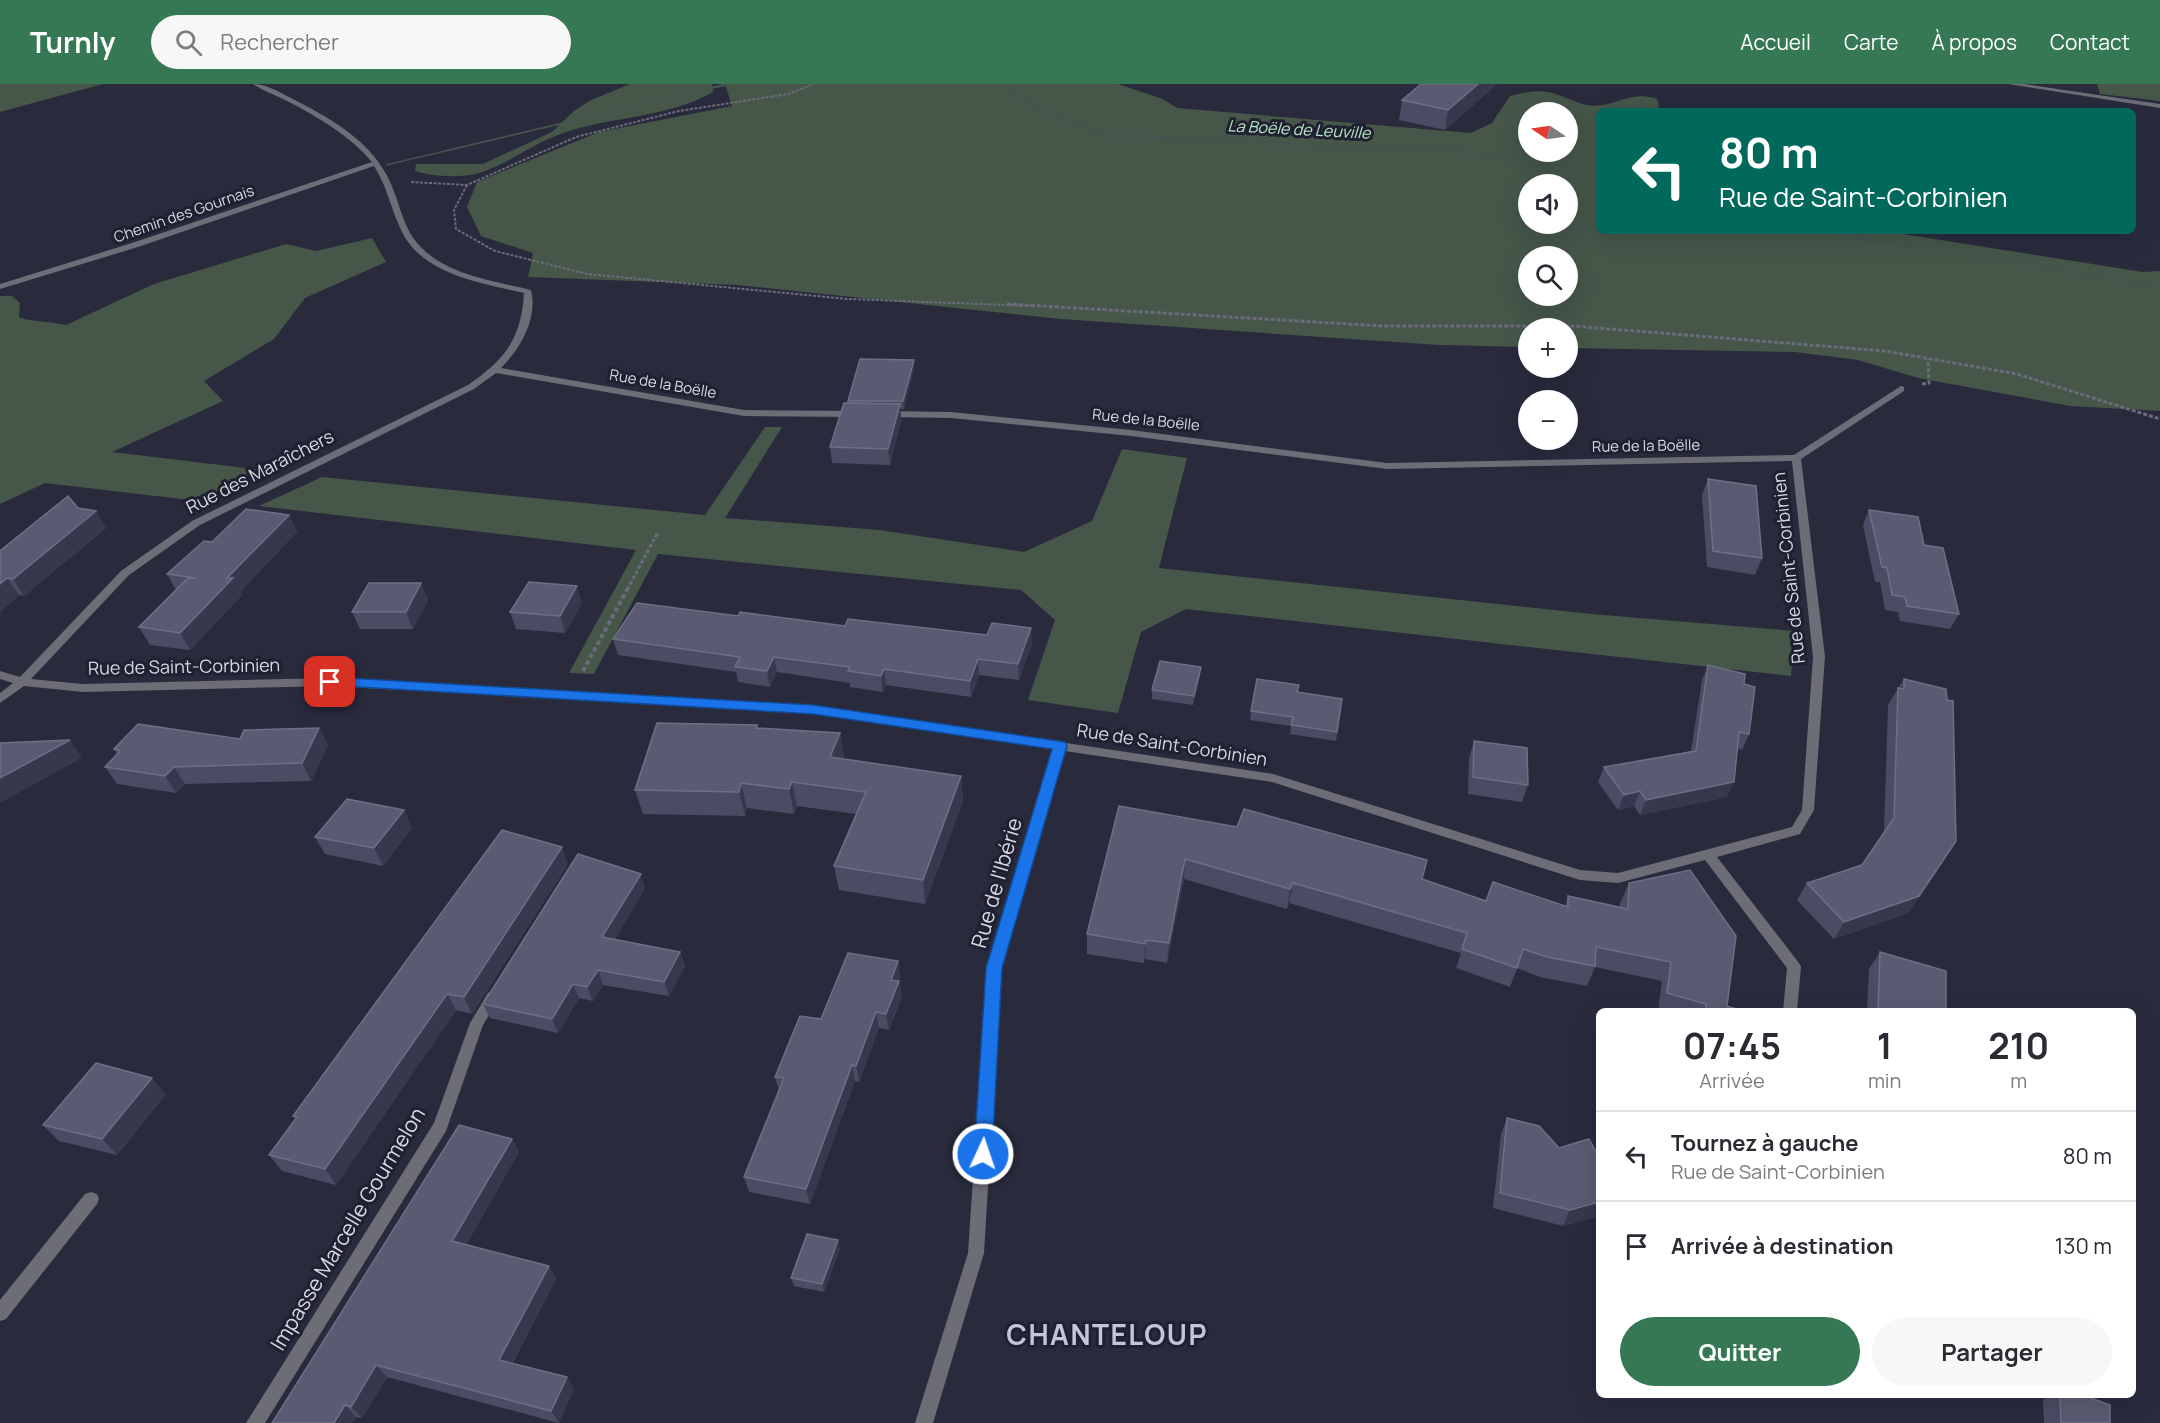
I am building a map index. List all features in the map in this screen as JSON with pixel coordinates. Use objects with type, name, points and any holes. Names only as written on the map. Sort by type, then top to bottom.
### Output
[{"type":"street","points":[[256,84],[304,108],[349,137],[376,163],[388,187]]},
{"type":"street","points":[[2011,84],[2160,106]]},
{"type":"street","name":"Chemin des Gournais","points":[[0,288],[376,163]]},
{"type":"street","name":"Rue des Maraîchers","points":[[0,699],[22,682],[125,573],[196,523],[460,393],[496,370],[517,343],[528,319],[528,292],[474,278],[437,262],[419,249],[407,234],[388,187]]},
{"type":"street","name":"Rue de la Boëlle","points":[[496,370],[744,413],[951,414],[1188,440],[1387,466],[1796,458]]},
{"type":"street","name":"Rue de Saint-Corbinien","points":[[22,682],[107,688],[330,682],[813,709],[1273,778],[1580,875],[1618,878],[1796,831],[1808,810],[1819,657],[1796,458],[1901,389]]},
{"type":"street","points":[[0,675],[22,682]]},
{"type":"street","name":"Rue de l'Ibérie","points":[[924,1423],[976,1253],[994,968],[1060,746]]},
{"type":"street","points":[[1708,854],[1794,967],[1790,1008]]},
{"type":"street","name":"Impasse Marcelle Gourmelon","points":[[255,1423],[441,1126],[477,1023],[502,984]]},
{"type":"street","points":[[0,1313],[91,1199]]},
{"type":"path","points":[[388,187],[410,182],[467,185],[576,137],[679,111],[788,94],[814,84]]},
{"type":"path","points":[[467,185],[454,210],[456,229],[495,251],[587,274],[848,299],[970,302],[1384,326],[1573,326],[1886,351],[2017,374],[2160,419]]},
{"type":"path","points":[[570,695],[658,532]]},
{"type":"shaded area","points":[[0,84],[103,84],[0,112]]},
{"type":"shaded area","points":[[630,84],[712,84],[713,92],[696,101],[659,112],[582,127],[563,133],[479,173],[447,176],[415,171],[416,164],[483,164],[552,132],[574,111],[591,100]]},
{"type":"shaded area","points":[[725,84],[1118,84],[1163,99],[1177,108],[1471,133],[1492,123],[1510,96],[1538,91],[1547,92],[1595,106],[1642,96],[1657,99],[1658,108],[1596,108],[1596,234],[1903,234],[2143,272],[2160,271],[2160,411],[2070,406],[1918,378],[1858,360],[1795,352],[1578,348],[1578,318],[1518,318],[1518,347],[1439,345],[1061,319],[738,285],[528,277],[533,253],[481,236],[467,207],[477,182],[599,132],[732,106]]},
{"type":"shaded area","points":[[726,84],[730,84],[386,165]]},
{"type":"shaded area","points":[[2097,84],[2160,84],[2160,101],[2100,94]]},
{"type":"shaded area","points":[[372,238],[386,262],[305,298],[274,339],[204,381],[223,401],[112,452],[271,471],[207,502],[45,483],[0,504],[0,296],[12,296],[20,303],[19,317],[66,325],[154,284],[286,244],[316,251]]},
{"type":"shaded area","points":[[765,427],[782,427],[725,518],[880,530],[1024,552],[1092,521],[1122,449],[1187,458],[1159,568],[1592,614],[1794,631],[1791,676],[1186,609],[1141,632],[1118,713],[1028,700],[1055,620],[1021,590],[658,554],[594,674],[569,673],[636,550],[259,506],[322,477],[705,515]]},
{"type":"building","points":[[1421,84],[1478,84],[1448,110],[1402,100]]},
{"type":"building","points":[[860,359],[914,360],[903,401],[848,401]]},
{"type":"building","points":[[844,403],[900,404],[888,449],[830,447]]},
{"type":"building","points":[[1708,479],[1756,486],[1762,558],[1713,551]]},
{"type":"building","points":[[68,496],[78,508],[96,511],[13,579],[7,578],[0,584],[0,551]]},
{"type":"building","points":[[246,509],[289,515],[227,578],[233,578],[180,633],[139,627],[188,578],[196,578],[167,574],[204,541],[212,542]]},
{"type":"building","points":[[1869,510],[1918,517],[1924,545],[1943,548],[1959,614],[1907,606],[1905,597],[1892,595],[1887,568],[1882,567]]},
{"type":"building","points":[[529,582],[577,586],[560,616],[510,612]]},
{"type":"building","points":[[369,583],[421,583],[406,612],[352,612]]},
{"type":"building","points":[[637,603],[738,616],[740,612],[845,626],[848,619],[987,635],[992,623],[1031,628],[1018,664],[978,659],[970,681],[884,669],[881,676],[848,671],[850,667],[774,657],[767,671],[735,667],[740,657],[613,639]]},
{"type":"building","points":[[1160,661],[1201,667],[1194,696],[1152,690]]},
{"type":"building","points":[[1708,665],[1745,674],[1744,684],[1755,687],[1749,734],[1739,732],[1734,782],[1646,800],[1640,791],[1624,795],[1604,767],[1696,751]]},
{"type":"building","points":[[1257,679],[1299,685],[1297,692],[1342,699],[1337,732],[1291,725],[1293,717],[1251,711]]},
{"type":"building","points":[[1904,679],[1946,689],[1947,700],[1953,701],[1956,841],[1919,896],[1844,922],[1807,883],[1862,865],[1894,818],[1898,688],[1904,689]]},
{"type":"building","points":[[657,723],[757,725],[756,728],[840,733],[830,757],[961,776],[923,880],[834,866],[866,792],[792,782],[789,789],[741,783],[739,792],[635,790]]},
{"type":"building","points":[[138,724],[240,739],[244,730],[319,728],[302,763],[174,767],[165,776],[105,767],[120,751],[114,749]]},
{"type":"building","points":[[70,740],[0,778],[0,743]]},
{"type":"building","points":[[1474,741],[1527,748],[1528,785],[1473,777]]},
{"type":"building","points":[[347,799],[404,810],[374,848],[315,837]]},
{"type":"building","points":[[1119,806],[1237,827],[1244,809],[1427,860],[1422,879],[1486,901],[1493,882],[1568,907],[1568,896],[1628,909],[1629,883],[1690,870],[1736,936],[1727,1006],[1733,1008],[1706,1008],[1706,1004],[1667,993],[1671,962],[1596,947],[1595,966],[1547,957],[1523,949],[1517,968],[1462,949],[1467,933],[1293,883],[1290,889],[1185,859],[1169,943],[1146,940],[1145,944],[1087,934]]},
{"type":"building","points":[[502,830],[562,847],[464,997],[447,994],[325,1169],[269,1155],[297,1117],[293,1116]]},
{"type":"building","points":[[578,854],[641,874],[602,937],[680,952],[664,982],[598,970],[587,987],[573,984],[552,1019],[483,1004]]},
{"type":"building","points":[[1880,952],[1946,971],[1946,1008],[1878,1008]]},
{"type":"building","points":[[848,953],[898,961],[891,980],[899,981],[886,1014],[876,1012],[856,1066],[852,1065],[806,1189],[744,1177],[784,1078],[775,1077],[800,1016],[821,1019]]},
{"type":"building","points":[[96,1063],[152,1078],[102,1139],[43,1125]]},
{"type":"building","points":[[1507,1118],[1539,1126],[1559,1148],[1589,1139],[1596,1152],[1596,1203],[1570,1210],[1500,1193]]},
{"type":"building","points":[[459,1125],[512,1139],[452,1241],[549,1266],[499,1360],[567,1377],[551,1411],[376,1365],[351,1407],[345,1405],[334,1423],[272,1423]]},
{"type":"building","points":[[807,1234],[838,1240],[822,1284],[791,1278]]},
{"type":"building","points":[[2060,1398],[2091,1398],[2110,1405],[2110,1423],[2061,1423]]},
{"type":"waterway","name":"La Boële de Leuville","points":[[1005,84],[1030,105],[1105,135],[1396,150],[1451,148],[1501,158],[1596,185]]},
{"type":"waterway","name":"La Boële de Leuville","points":[[1837,234],[1984,256],[2160,288]]},
{"type":"district","name":"CHANTELOUP","points":[[1107,1335]]},
{"type":"route","points":[[330,682],[813,709],[1060,746],[994,968],[983,1154]]}]
